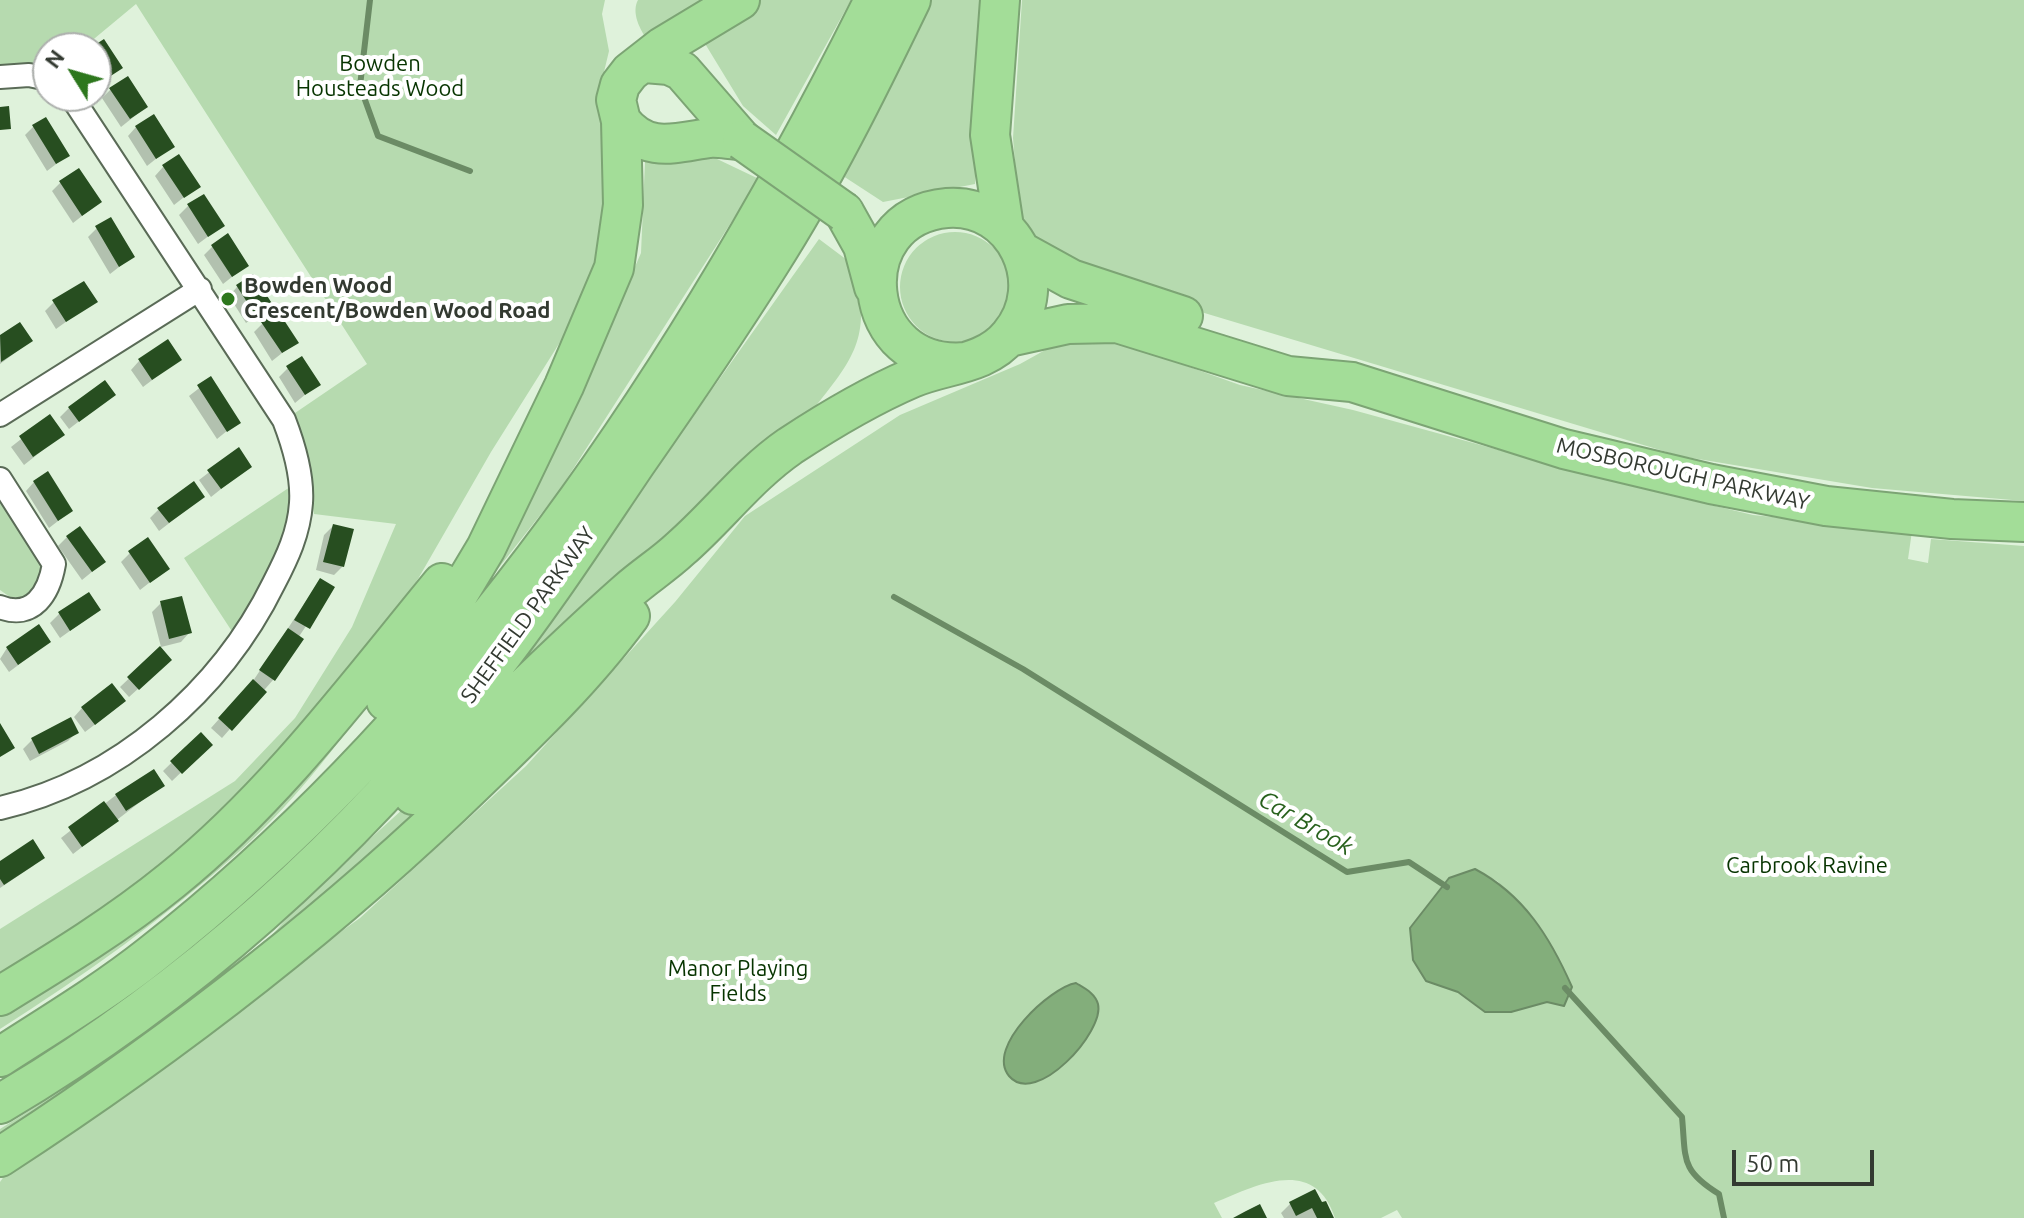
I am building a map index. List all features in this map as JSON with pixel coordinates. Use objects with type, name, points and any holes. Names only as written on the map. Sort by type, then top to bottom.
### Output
[{"type":"highway","points":[[228,890],[348,756],[437,630],[486,548],[564,386],[614,268],[623,205],[621,121],[616,100],[620,85],[630,72],[662,47],[740,0]]},
{"type":"highway","name":"SHEFFIELD PARKWAY","points":[[0,1057],[148,957],[228,890],[357,769],[580,498],[737,256],[874,0]]},
{"type":"highway","name":"SHEFFIELD PARKWAY","points":[[0,1104],[118,1027],[235,937],[299,881],[444,728],[534,613],[772,261],[869,87],[911,0]]},
{"type":"highway","points":[[0,1157],[193,1025],[336,910],[436,821],[543,717],[612,641],[680,550],[743,484],[789,447],[914,377],[986,354],[1009,337],[1025,311],[1029,296],[1027,266],[1013,240],[990,135],[1000,0]]},
{"type":"highway","points":[[645,63],[669,65],[682,71],[742,140],[844,212],[881,230],[902,229]]},
{"type":"highway","points":[[621,121],[638,137],[661,146],[710,138],[742,140]]},
{"type":"highway","points":[[874,287],[885,249],[916,218],[946,208],[977,212],[1013,240]]},
{"type":"highway","points":[[844,212],[863,246],[884,320],[897,338],[915,352],[936,360],[966,362]]},
{"type":"highway","name":"MOSBOROUGH PARKWAY","points":[[1013,240],[1045,267],[1085,284],[1322,360],[1352,382]]},
{"type":"highway","name":"MOSBOROUGH PARKWAY","points":[[1009,337],[1068,324],[1117,323],[1288,376],[1352,382],[1564,449],[1711,484],[1826,506],[1952,519],[2024,522]]},
{"type":"highway","points":[[0,996],[87,943],[173,879],[291,766],[466,554],[509,496]]},
{"type":"highway","points":[[235,937],[357,848],[629,591],[680,550]]},
{"type":"street","points":[[0,77],[32,76]]},
{"type":"street","points":[[0,808],[31,801],[100,768],[166,724],[216,674],[260,613],[293,545],[301,502],[295,449],[284,420],[82,112]]},
{"type":"street","points":[[0,415],[200,289]]},
{"type":"street","points":[[0,479],[54,564],[50,587],[40,602],[21,611],[0,607]]},
{"type":"green space","name":"Bowden Housteads Wood","points":[[0,0],[605,0],[602,14],[609,51],[598,97],[609,183],[589,296],[491,452],[418,579],[359,662],[304,731],[146,884],[0,981],[0,929],[235,781],[295,718],[352,627],[396,524],[314,514],[295,413],[367,364],[136,4],[102,32],[32,32],[32,64],[0,65]]},
{"type":"green space","points":[[638,0],[708,0],[644,35],[636,13]]},
{"type":"green space","points":[[760,0],[851,0],[776,135],[743,106],[704,42]]},
{"type":"green space","points":[[927,0],[988,0],[975,184],[883,202],[840,174]]},
{"type":"green space","points":[[1022,0],[2024,0],[2024,501],[1872,488],[1680,456],[1108,284],[1044,249],[1019,215],[1013,138]]},
{"type":"green space","points":[[679,155],[715,158],[759,179],[559,491],[479,593],[575,404],[641,253],[645,162]]},
{"type":"green space","points":[[955,232],[976,236],[994,248],[1006,266],[1010,287],[1006,308],[994,326],[976,338],[955,342],[934,338],[916,326],[904,308],[900,287],[904,266],[916,248],[934,236]]},
{"type":"green space","points":[[819,239],[855,266],[860,327],[851,357],[842,372],[815,407],[525,666],[521,658]]},
{"type":"green space","points":[[1056,344],[1125,344],[1240,385],[1353,410],[1623,484],[1753,515],[1912,531],[1908,559],[1928,563],[1931,539],[2024,546],[2024,1218],[1402,1218],[1397,1210],[1381,1218],[1335,1218],[1326,1199],[1314,1187],[1300,1181],[1284,1180],[1266,1183],[1214,1203],[1222,1218],[0,1218],[0,1182],[7,1172],[360,918],[526,766],[675,602],[745,516],[900,415],[1020,364]],"holes":[[[1475,869],[1497,881],[1523,906],[1547,1002],[1511,1012],[1485,1012],[1458,992],[1426,981],[1410,928],[1449,878]]]},
{"type":"green space","points":[[290,487],[289,538],[235,636],[184,558]]},
{"type":"green space","points":[[0,493],[45,564],[41,588],[25,599],[10,597],[0,590]]},
{"type":"green space","points":[[393,669],[302,787],[262,831],[124,945],[0,1029],[0,1009]]},
{"type":"green space","points":[[503,718],[511,722],[300,924],[111,1059],[272,935],[304,899]]},
{"type":"green space","points":[[108,1062],[0,1139],[0,1129]]},
{"type":"shaded area","points":[[1475,869],[1508,891],[1545,935],[1572,987],[1564,1006],[1547,1002],[1511,1012],[1485,1012],[1458,992],[1426,981],[1413,960],[1410,928],[1449,878]]},
{"type":"shaded area","points":[[1076,983],[1092,994],[1098,1004],[1091,1031],[1080,1047],[1051,1074],[1035,1082],[1021,1083],[1009,1076],[1004,1064],[1013,1035],[1037,1007]]},
{"type":"building","points":[[112,51],[123,68],[112,75]]},
{"type":"building","points":[[128,76],[148,107],[130,119],[112,92],[112,86]]},
{"type":"building","points":[[9,106],[11,129],[0,130],[0,107]]},
{"type":"building","points":[[154,114],[175,147],[156,159],[135,126]]},
{"type":"building","points":[[46,117],[70,156],[56,164],[32,125]]},
{"type":"building","points":[[179,154],[201,187],[184,198],[162,165]]},
{"type":"building","points":[[79,168],[102,202],[82,216],[59,181]]},
{"type":"building","points":[[204,194],[225,226],[208,237],[187,204]]},
{"type":"building","points":[[111,217],[135,257],[119,267],[95,226]]},
{"type":"building","points":[[228,233],[249,266],[232,277],[211,245]]},
{"type":"building","points":[[253,274],[273,305],[256,316],[236,285]]},
{"type":"building","points":[[84,281],[98,302],[66,322],[52,300]]},
{"type":"building","points":[[278,311],[299,343],[282,353],[261,322]]},
{"type":"building","points":[[20,322],[33,341],[1,362],[0,335]]},
{"type":"building","points":[[168,339],[182,360],[152,380],[138,359]]},
{"type":"building","points":[[302,356],[321,385],[305,395],[286,366]]},
{"type":"building","points":[[211,376],[241,423],[227,432],[197,385]]},
{"type":"building","points":[[105,380],[116,395],[79,422],[68,407]]},
{"type":"building","points":[[50,414],[65,435],[33,457],[19,436]]},
{"type":"building","points":[[239,447],[252,467],[221,489],[207,470]]},
{"type":"building","points":[[48,471],[73,511],[58,521],[33,481]]},
{"type":"building","points":[[194,481],[205,497],[169,523],[157,508]]},
{"type":"building","points":[[333,524],[354,529],[344,567],[323,562]]},
{"type":"building","points":[[80,526],[106,562],[92,572],[66,536]]},
{"type":"building","points":[[148,537],[170,569],[150,583],[128,551]]},
{"type":"building","points":[[320,578],[335,587],[310,629],[294,620]]},
{"type":"building","points":[[89,592],[101,610],[70,631],[58,612]]},
{"type":"building","points":[[182,596],[192,633],[169,639],[160,601]]},
{"type":"building","points":[[39,624],[51,642],[18,665],[6,647]]},
{"type":"building","points":[[288,628],[304,639],[275,681],[259,670]]},
{"type":"building","points":[[160,646],[172,660],[139,690],[127,677]]},
{"type":"building","points":[[253,679],[267,692],[232,731],[218,718]]},
{"type":"building","points":[[112,683],[126,701],[95,725],[81,707]]},
{"type":"building","points":[[71,717],[79,733],[39,754],[31,738]]},
{"type":"building","points":[[0,723],[15,748],[0,757]]},
{"type":"building","points":[[201,732],[213,745],[182,774],[170,761]]},
{"type":"building","points":[[154,769],[165,786],[126,811],[115,794]]},
{"type":"building","points":[[104,801],[119,821],[82,847],[68,827]]},
{"type":"building","points":[[33,839],[45,858],[4,885],[0,879],[0,861]]},
{"type":"building","points":[[1315,1189],[1322,1202],[1326,1201],[1334,1218],[1317,1218],[1312,1208],[1296,1216],[1289,1202]]},
{"type":"building","points":[[1260,1204],[1267,1218],[1233,1218],[1246,1211]]},
{"type":"waterway","name":"Car Brook","points":[[370,0],[360,86],[378,136],[470,171]]},
{"type":"waterway","name":"Car Brook","points":[[894,597],[1023,669],[1347,872],[1409,862],[1447,887]]},
{"type":"waterway","name":"Car Brook","points":[[1565,988],[1682,1117],[1687,1162],[1697,1178],[1719,1194],[1724,1218]]},
{"type":"place","name":"Bowden Wood Crescent/Bowden Wood Road","points":[[228,299]]},
{"type":"park label","name":"Carbrook Ravine","points":[[1807,866]]},
{"type":"park label","name":"Manor Playing Fields","points":[[738,982]]}]
